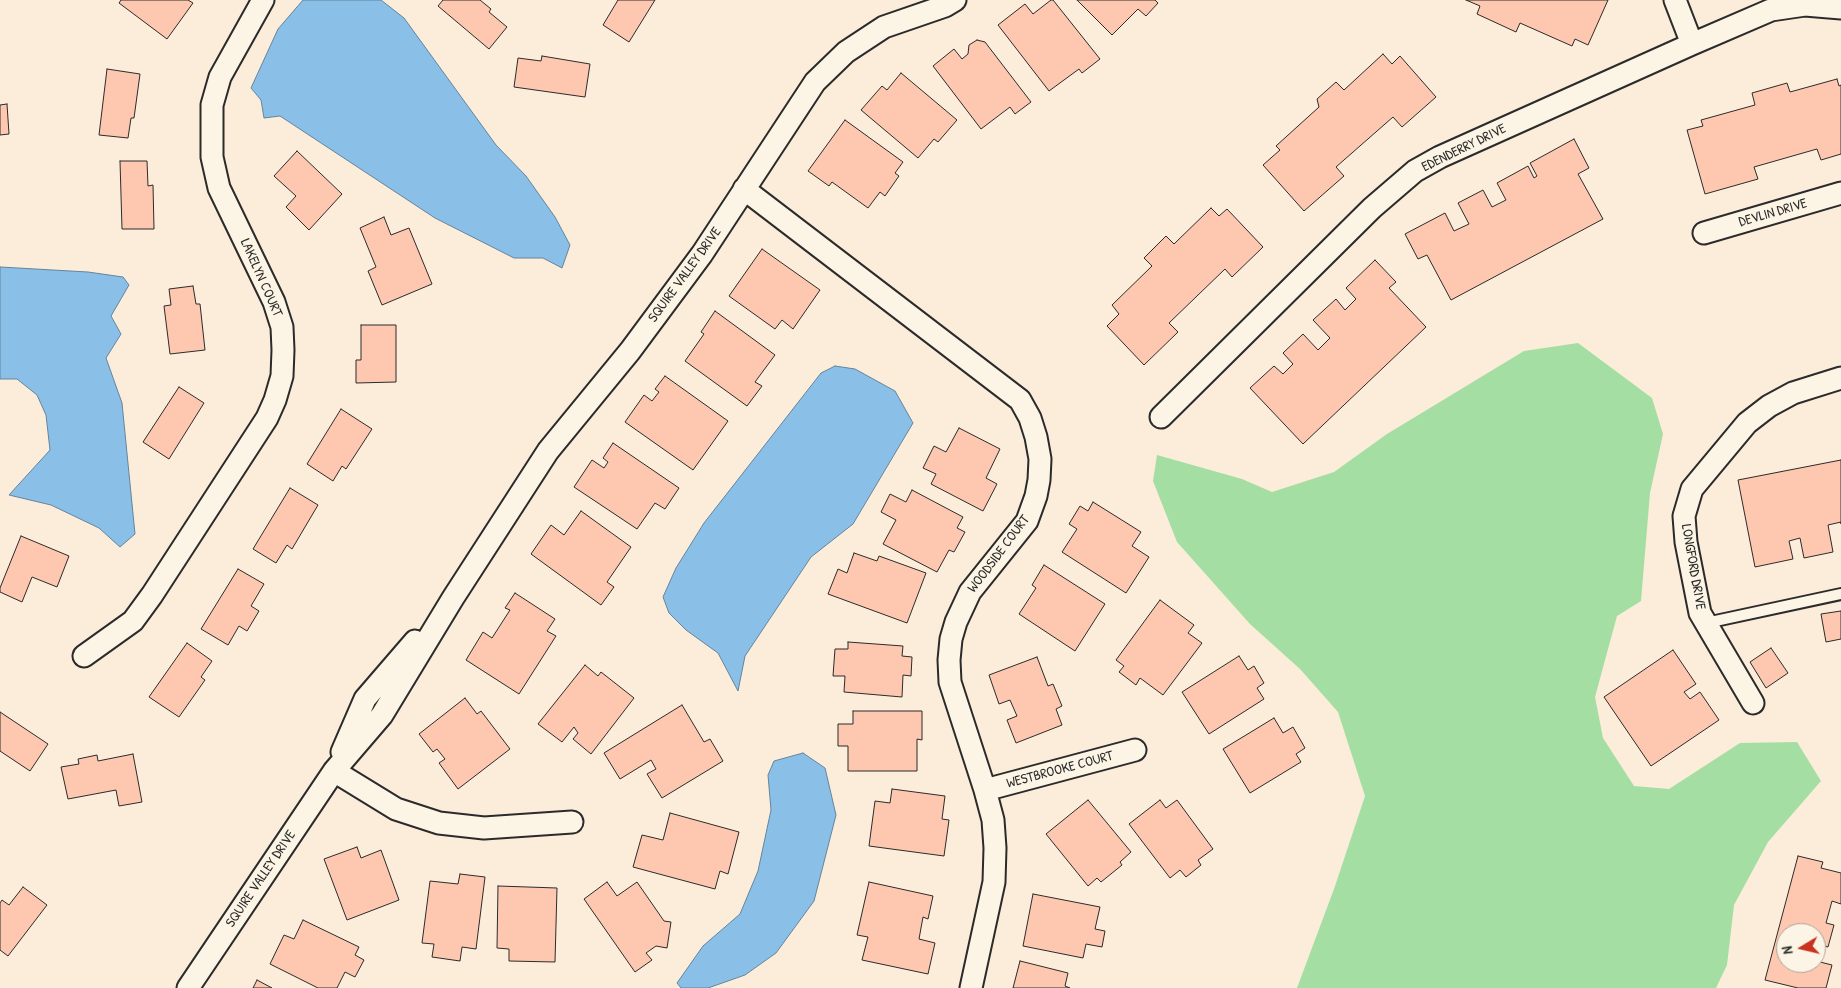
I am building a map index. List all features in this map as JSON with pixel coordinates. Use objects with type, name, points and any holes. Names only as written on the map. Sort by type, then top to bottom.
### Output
[{"type":"street","name":"LAKELYN COURT","points":[[84,656],[133,621],[268,418],[282,376],[284,350],[282,327],[274,302],[219,188],[212,157],[212,105],[220,77],[263,0]]},
{"type":"street","name":"SQUIRE VALLEY DRIVE","points":[[188,988],[334,771],[382,715],[453,598],[548,451],[630,351],[702,254],[815,82],[846,52],[884,27],[945,6],[955,0]]},
{"type":"street","points":[[1675,0],[1692,44]]},
{"type":"street","name":"EDENDERRY DRIVE","points":[[1161,417],[1372,208],[1416,171],[1440,157],[1771,10],[1805,5],[1841,8]]},
{"type":"street","name":"WOODSIDE COURT","points":[[744,189],[1020,400],[1030,418],[1040,459],[1036,496],[1027,521],[970,592],[956,622],[951,640],[949,660],[950,682],[985,790],[993,820],[995,848],[994,882],[971,988]]},
{"type":"street","name":"DEVLIN DRIVE","points":[[1704,232],[1841,192]]},
{"type":"street","name":"LONGFORD DRIVE","points":[[1753,703],[1700,613],[1686,542],[1684,516],[1692,489],[1747,423],[1769,406],[1793,393],[1841,378]]},
{"type":"street","name":"WESTBROOKE COURT","points":[[985,790],[1135,750]]},
{"type":"street","points":[[334,771],[396,809],[439,823],[484,828],[572,822]]},
{"type":"lane","points":[[1706,623],[1841,594]]},
{"type":"green space","points":[[1578,343],[1652,398],[1663,434],[1650,493],[1641,601],[1617,616],[1595,697],[1603,738],[1634,786],[1669,789],[1740,743],[1797,742],[1821,781],[1768,842],[1734,905],[1727,965],[1716,988],[1297,988],[1334,889],[1365,796],[1338,712],[1300,669],[1250,624],[1177,542],[1153,481],[1157,455],[1242,479],[1272,492],[1334,472],[1387,434],[1524,351]]},
{"type":"water","points":[[303,0],[381,0],[404,18],[496,145],[526,176],[555,217],[570,245],[562,268],[543,258],[514,258],[435,218],[280,116],[264,118],[261,100],[251,88],[278,29]]},
{"type":"water","points":[[0,267],[88,272],[123,277],[129,285],[111,316],[121,334],[106,358],[122,403],[135,534],[120,547],[99,528],[51,505],[9,495],[50,450],[46,415],[37,395],[17,379],[0,379]]},
{"type":"water","points":[[835,366],[855,369],[895,391],[913,423],[853,524],[811,557],[745,656],[738,691],[718,653],[686,630],[669,613],[663,597],[676,568],[704,523],[821,373]]},
{"type":"water","points":[[803,753],[825,768],[836,815],[814,901],[776,953],[745,975],[708,988],[681,988],[677,983],[703,946],[740,914],[758,871],[771,810],[768,775],[774,761]]},
{"type":"building","points":[[121,0],[188,0],[193,3],[167,39],[119,3]]},
{"type":"building","points":[[443,0],[480,0],[491,9],[489,12],[507,27],[489,49],[438,6]]},
{"type":"building","points":[[618,0],[655,0],[629,42],[603,25]]},
{"type":"building","points":[[1053,0],[1100,59],[1082,73],[1079,69],[1049,91],[998,25],[1025,4],[1033,14]]},
{"type":"building","points":[[1077,0],[1155,0],[1158,3],[1146,16],[1138,9],[1112,35]]},
{"type":"building","points":[[1466,0],[1608,0],[1588,45],[1575,39],[1572,46],[1520,23],[1516,32],[1477,14],[1480,6]]},
{"type":"building","points":[[977,40],[985,42],[1031,102],[1015,114],[1010,107],[981,129],[933,66],[954,49],[962,59],[968,54],[969,45]]},
{"type":"building","points":[[1383,54],[1392,64],[1400,56],[1436,97],[1402,127],[1393,117],[1336,167],[1344,176],[1304,211],[1263,165],[1280,150],[1276,146],[1319,107],[1317,99],[1336,82],[1344,90]]},
{"type":"building","points":[[542,56],[590,64],[585,97],[514,87],[518,58],[541,61]]},
{"type":"building","points":[[107,69],[140,74],[134,118],[131,118],[128,138],[99,135]]},
{"type":"building","points":[[901,73],[957,120],[938,142],[934,139],[918,158],[861,110],[882,86],[887,90]]},
{"type":"building","points":[[1837,79],[1839,86],[1841,85],[1841,154],[1821,160],[1817,149],[1754,167],[1758,179],[1705,194],[1687,130],[1703,126],[1701,120],[1755,105],[1752,93],[1787,83],[1790,92]]},
{"type":"building","points":[[7,104],[9,134],[0,135],[0,105]]},
{"type":"building","points":[[845,120],[903,162],[895,173],[899,176],[885,196],[880,192],[868,208],[832,182],[829,186],[808,171]]},
{"type":"building","points":[[1574,139],[1589,168],[1578,174],[1603,219],[1451,300],[1427,255],[1418,259],[1405,234],[1445,213],[1454,231],[1469,224],[1458,203],[1483,190],[1492,207],[1506,200],[1497,183],[1528,166],[1534,178],[1537,176],[1530,163]]},
{"type":"building","points":[[297,151],[342,194],[309,230],[286,207],[296,196],[274,176]]},
{"type":"building","points":[[120,161],[147,161],[148,186],[153,185],[154,229],[122,229]]},
{"type":"building","points":[[1211,208],[1219,216],[1227,209],[1263,247],[1232,277],[1225,269],[1169,323],[1178,332],[1144,365],[1107,326],[1119,314],[1112,305],[1152,266],[1144,258],[1166,236],[1174,244]]},
{"type":"building","points":[[384,217],[391,235],[409,228],[432,284],[382,305],[368,271],[376,267],[360,228]]},
{"type":"building","points":[[762,249],[820,290],[793,329],[782,320],[775,329],[729,296]]},
{"type":"building","points":[[1375,260],[1396,282],[1389,288],[1426,327],[1303,444],[1250,388],[1274,366],[1283,374],[1293,364],[1283,353],[1303,334],[1318,350],[1330,338],[1313,320],[1336,299],[1345,310],[1356,299],[1346,288]]},
{"type":"building","points":[[193,286],[196,304],[200,304],[205,350],[170,354],[164,306],[171,305],[169,289]]},
{"type":"building","points":[[715,311],[775,355],[755,382],[762,386],[747,406],[685,361],[704,334],[701,332]]},
{"type":"building","points":[[361,325],[396,325],[396,382],[356,383],[356,360],[361,360]]},
{"type":"building","points":[[665,376],[728,421],[693,470],[625,422],[644,395],[652,401],[659,392],[655,389]]},
{"type":"building","points":[[179,387],[204,403],[169,459],[143,442]]},
{"type":"building","points":[[341,409],[372,429],[346,469],[342,466],[333,481],[307,464]]},
{"type":"building","points":[[959,428],[1000,449],[986,478],[997,484],[983,511],[931,484],[936,474],[923,468],[934,446],[946,452]]},
{"type":"building","points":[[613,443],[679,488],[665,509],[655,503],[637,529],[574,487],[592,460],[604,468],[608,462],[603,458]]},
{"type":"building","points":[[1841,460],[1841,522],[1828,525],[1833,552],[1804,558],[1800,538],[1789,541],[1793,559],[1755,567],[1738,480]]},
{"type":"building","points":[[290,488],[318,505],[292,549],[287,545],[276,563],[253,549]]},
{"type":"building","points":[[912,490],[963,517],[957,528],[965,532],[954,552],[949,550],[937,572],[883,544],[896,520],[881,512],[890,494],[906,502]]},
{"type":"building","points":[[1093,502],[1141,532],[1132,546],[1149,557],[1126,593],[1062,552],[1077,529],[1069,524],[1080,506],[1088,511]]},
{"type":"building","points":[[581,511],[631,547],[607,582],[614,587],[601,605],[531,554],[551,525],[564,535]]},
{"type":"building","points":[[21,536],[69,556],[57,587],[32,577],[22,602],[0,592]]},
{"type":"building","points":[[854,553],[877,561],[879,556],[926,573],[907,623],[828,594],[838,569],[847,573]]},
{"type":"building","points":[[1044,565],[1105,604],[1075,651],[1019,614],[1036,588],[1032,585]]},
{"type":"building","points":[[238,569],[264,584],[251,606],[259,611],[247,631],[239,626],[228,645],[201,629]]},
{"type":"building","points":[[515,593],[555,619],[547,631],[556,636],[519,694],[466,660],[483,632],[492,638],[510,610],[505,608]]},
{"type":"building","points":[[1160,600],[1194,625],[1188,633],[1202,643],[1163,695],[1140,678],[1136,685],[1119,672],[1124,666],[1116,660]]},
{"type":"building","points":[[1841,611],[1841,639],[1826,642],[1821,614]]},
{"type":"building","points":[[848,642],[903,646],[902,656],[912,657],[911,676],[903,675],[902,697],[844,692],[845,676],[833,676],[835,649],[848,649]]},
{"type":"building","points":[[187,643],[212,661],[201,677],[205,680],[179,717],[149,697]]},
{"type":"building","points":[[1771,648],[1788,673],[1766,688],[1750,662]]},
{"type":"building","points":[[1673,650],[1696,684],[1684,692],[1690,699],[1700,692],[1719,720],[1651,766],[1604,697]]},
{"type":"building","points":[[1239,656],[1248,670],[1254,666],[1264,683],[1257,688],[1264,699],[1209,734],[1182,692]]},
{"type":"building","points":[[1037,657],[1048,686],[1053,684],[1062,706],[1056,709],[1062,725],[1016,743],[1007,720],[1017,716],[1010,700],[999,704],[989,675]]},
{"type":"building","points":[[585,665],[598,676],[601,672],[634,698],[591,754],[573,739],[578,733],[574,727],[562,742],[538,724]]},
{"type":"building","points":[[465,698],[477,714],[481,711],[510,749],[458,789],[439,763],[445,759],[437,749],[433,752],[419,734]]},
{"type":"building","points":[[682,705],[704,742],[710,739],[723,761],[662,798],[647,774],[656,769],[651,760],[620,779],[604,753]]},
{"type":"building","points":[[853,711],[922,711],[922,740],[917,739],[917,771],[848,771],[848,746],[838,746],[838,724],[853,724]]},
{"type":"building","points":[[0,712],[48,744],[30,771],[0,751]]},
{"type":"building","points":[[1274,718],[1283,733],[1293,727],[1305,748],[1296,754],[1301,762],[1250,793],[1223,749]]},
{"type":"building","points":[[133,754],[142,802],[119,806],[116,790],[68,799],[61,767],[79,764],[78,759],[97,755],[98,761]]},
{"type":"building","points":[[892,789],[945,796],[942,819],[949,820],[944,856],[869,846],[875,801],[890,803]]},
{"type":"building","points":[[1088,800],[1131,852],[1120,862],[1122,865],[1101,882],[1097,878],[1088,886],[1046,834]]},
{"type":"building","points":[[1160,800],[1166,808],[1177,800],[1213,849],[1198,860],[1201,865],[1186,877],[1180,870],[1170,878],[1129,824]]},
{"type":"building","points":[[670,813],[739,832],[728,874],[720,871],[715,889],[633,867],[642,835],[663,840]]},
{"type":"building","points":[[357,847],[361,858],[381,850],[399,900],[347,920],[324,859]]},
{"type":"building","points":[[1798,856],[1823,862],[1821,868],[1841,873],[1841,904],[1832,901],[1826,923],[1780,923]]},
{"type":"building","points":[[460,874],[485,877],[476,949],[462,947],[460,961],[432,957],[434,944],[422,943],[430,881],[458,884]]},
{"type":"building","points":[[607,882],[617,896],[637,882],[664,921],[671,922],[667,948],[656,946],[646,953],[652,960],[635,972],[584,899]]},
{"type":"building","points":[[869,882],[933,896],[928,919],[923,917],[919,939],[935,943],[928,974],[862,960],[868,937],[857,935]]},
{"type":"building","points":[[498,886],[557,888],[555,962],[509,961],[509,949],[497,948]]},
{"type":"building","points":[[23,887],[47,905],[8,956],[0,950],[0,903],[2,900],[9,905]]},
{"type":"building","points":[[1033,894],[1100,907],[1095,929],[1105,931],[1102,947],[1086,944],[1083,958],[1023,946]]},
{"type":"building","points":[[303,920],[359,947],[355,955],[364,960],[355,977],[345,972],[337,988],[318,988],[270,964],[284,935],[294,939]]},
{"type":"building","points":[[1826,923],[1834,925],[1828,947],[1826,946]]},
{"type":"building","points":[[1776,939],[1776,973],[1826,973],[1826,964],[1832,965],[1826,988],[1798,988],[1765,980]]},
{"type":"building","points":[[1020,961],[1068,973],[1065,986],[1070,988],[1013,988]]},
{"type":"building","points":[[257,980],[272,988],[253,988]]}]
